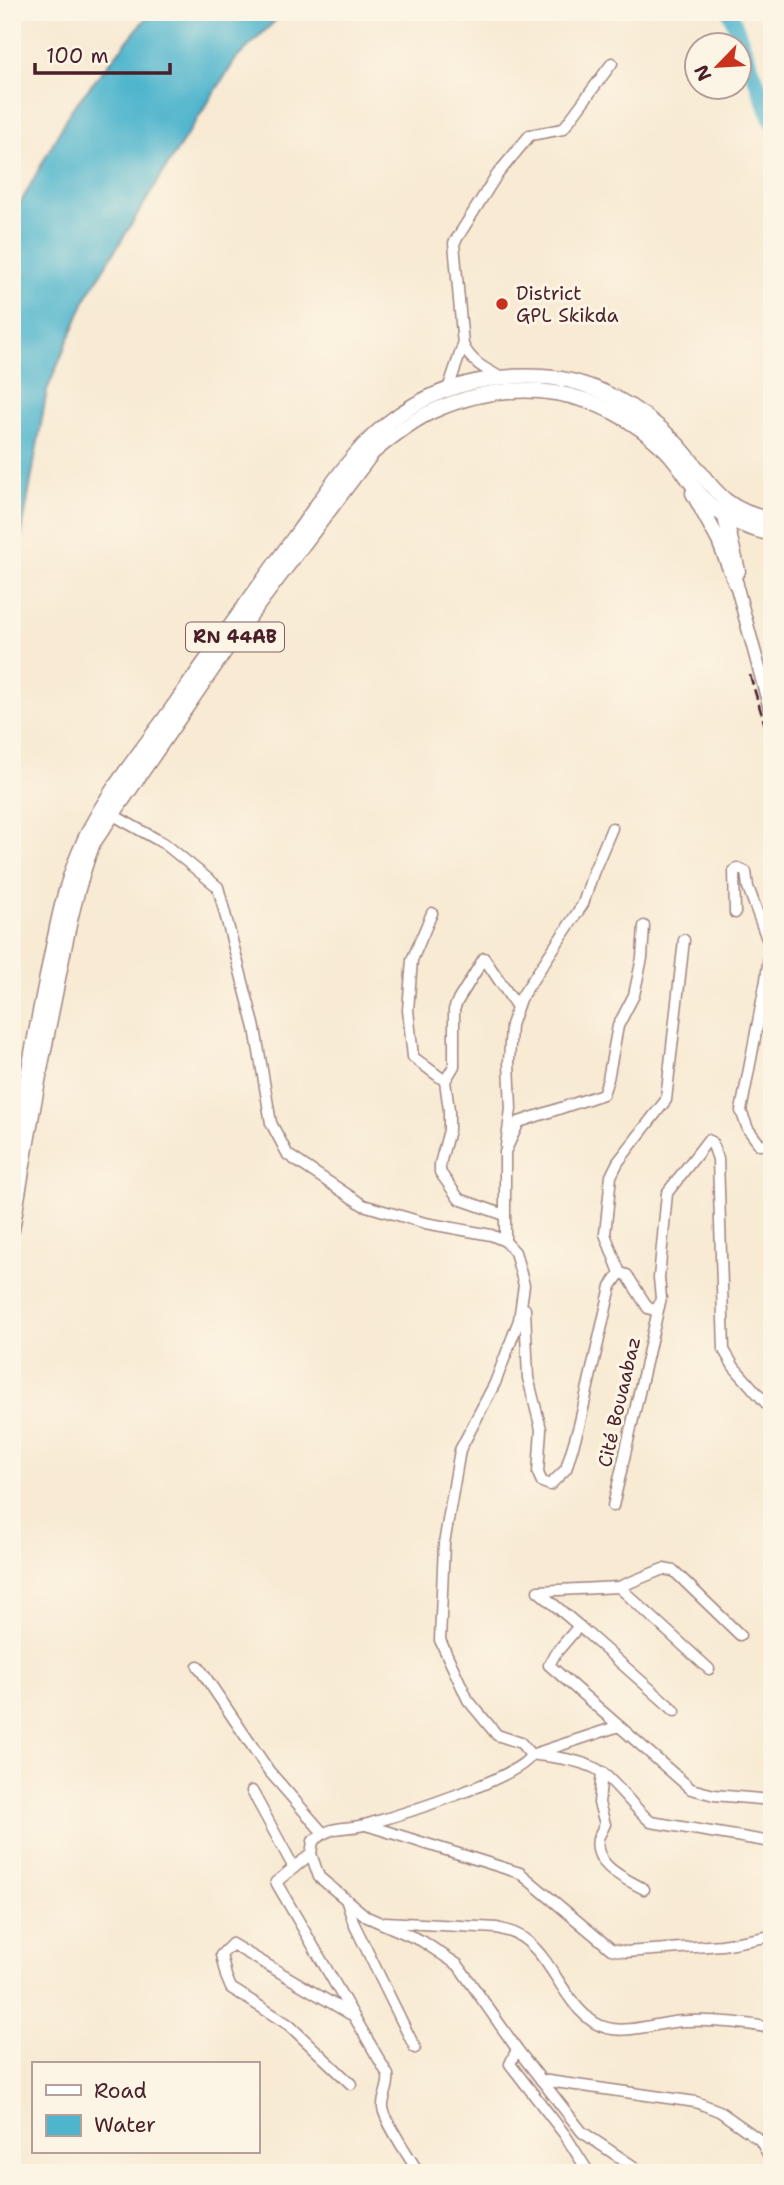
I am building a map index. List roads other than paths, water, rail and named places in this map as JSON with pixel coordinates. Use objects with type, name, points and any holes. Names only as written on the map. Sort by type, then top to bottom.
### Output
[{"type":"highway","name":"RN 44AB","points":[[12,1230],[72,908],[82,871],[106,812],[348,462],[368,440],[401,413],[448,389],[502,378],[544,377],[590,387],[620,399],[674,441],[729,511]]},
{"type":"highway","name":"RN 44AB","points":[[12,1164],[64,895],[80,848],[372,453],[399,431],[432,412],[469,397],[502,390],[536,390],[588,400],[646,432],[668,452],[703,498],[765,527]]},
{"type":"highway","points":[[668,452],[719,541],[738,584]]},
{"type":"highway","points":[[729,511],[738,584]]},
{"type":"highway","points":[[738,584],[739,555],[745,538],[765,527]]},
{"type":"main road","points":[[738,584],[757,667],[772,716]]},
{"type":"street","points":[[502,378],[468,357],[463,345],[454,243],[496,176],[530,135],[563,129],[611,63]]},
{"type":"street","points":[[448,389],[463,345]]},
{"type":"street","points":[[106,812],[165,844],[218,887],[255,1028],[271,1123],[288,1155],[363,1205],[425,1223],[491,1235],[505,1241],[515,1252],[524,1285],[528,1378],[541,1429],[538,1473],[542,1482],[550,1485],[566,1469],[579,1426],[611,1286],[620,1273]]},
{"type":"street","points":[[505,1241],[505,1152],[511,1109],[511,1026],[517,1007],[533,978],[583,904],[612,828]]},
{"type":"street","points":[[735,913],[734,871],[737,868],[746,872],[748,887],[770,947],[741,1111],[748,1129],[760,1145],[772,1144]]},
{"type":"street","points":[[432,913],[412,960],[408,1010],[413,1057],[445,1081]]},
{"type":"street","points":[[505,1152],[519,1122],[603,1094],[618,1026],[634,995],[645,926]]},
{"type":"street","points":[[620,1273],[606,1234],[611,1176],[618,1162],[666,1100],[684,940]]},
{"type":"street","points":[[505,1215],[459,1199],[440,1172],[440,1164],[449,1130],[445,1081],[454,1066],[454,1010],[484,958],[517,1007]]},
{"type":"street","name":"Cité Bouaabaz","points":[[613,1506],[661,1298],[659,1278],[667,1193],[708,1140],[712,1142],[718,1158],[724,1350],[734,1367],[772,1410]]},
{"type":"street","points":[[620,1273],[627,1275],[650,1310],[659,1306]]},
{"type":"street","points":[[524,1285],[519,1320],[495,1383],[460,1450],[444,1544],[440,1640],[468,1700],[497,1735],[521,1743],[531,1755],[564,1758],[602,1772],[640,1814],[651,1822],[772,1842]]},
{"type":"street","points":[[675,1711],[538,1591],[619,1587],[663,1569],[674,1571],[740,1635]]},
{"type":"street","points":[[619,1587],[709,1669]]},
{"type":"street","points":[[579,1626],[555,1654],[550,1665],[691,1789],[714,1795],[772,1800]]},
{"type":"street","points":[[198,1666],[269,1770],[323,1833]]},
{"type":"street","points":[[619,1726],[531,1755],[522,1766],[481,1785],[366,1825],[327,1830],[313,1841],[311,1854],[319,1877],[367,1917],[422,1941],[458,1965],[517,2049],[582,2132],[643,2173]]},
{"type":"street","points":[[602,1772],[599,1803],[605,1824],[598,1839],[599,1855],[614,1873],[644,1889]]},
{"type":"street","points":[[252,1791],[294,1868]]},
{"type":"street","points":[[366,1825],[520,1873],[611,1949],[626,1952],[722,1945],[772,1936]]},
{"type":"street","points":[[311,1854],[276,1882],[388,2075],[389,2085],[383,2106],[386,2118],[419,2173]]},
{"type":"street","points":[[346,1899],[354,1924],[415,2048]]},
{"type":"street","points":[[376,1921],[497,1928],[515,1933],[528,1941],[575,2007],[597,2025],[620,2029],[684,2021],[772,2028]]},
{"type":"street","points":[[351,2084],[289,2025],[231,1988],[221,1955],[232,1944],[353,2015]]},
{"type":"street","points":[[517,2049],[510,2064],[565,2135],[589,2173]]},
{"type":"street","points":[[541,2080],[696,2102],[719,2111],[760,2140],[772,2161]]},
{"type":"water","points":[[151,12],[284,12],[236,59],[87,296],[47,390],[12,588],[12,219],[71,110]]},
{"type":"waterway","points":[[730,12],[772,121]]},
{"type":"railway","points":[[750,675],[772,749]]},
{"type":"place","name":"District GPL Skikda","points":[[502,304]]}]
